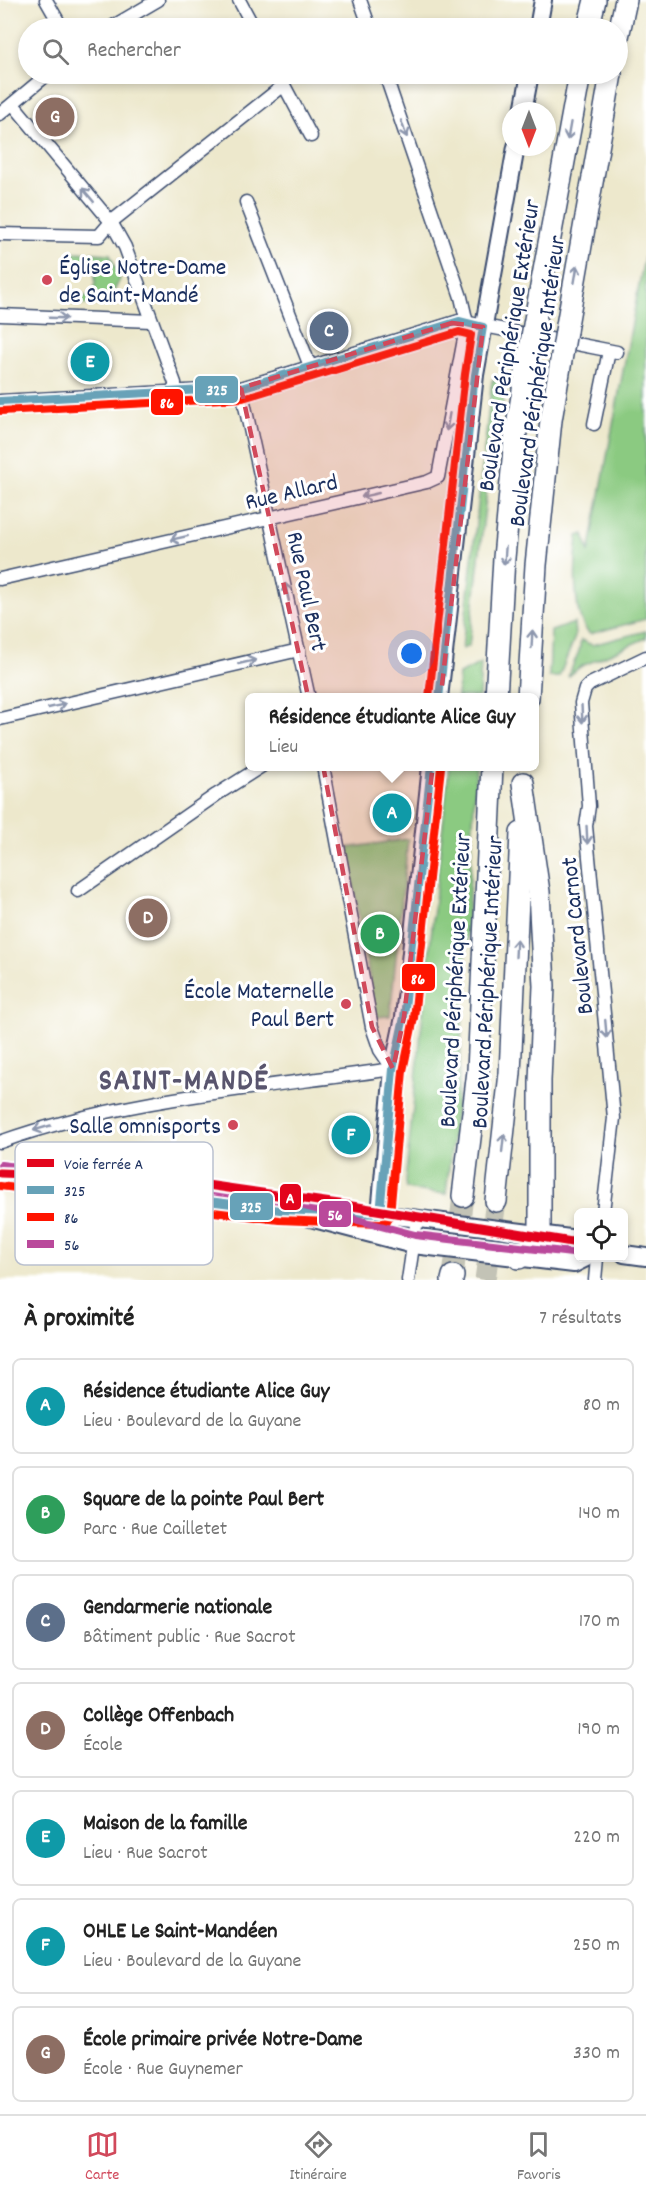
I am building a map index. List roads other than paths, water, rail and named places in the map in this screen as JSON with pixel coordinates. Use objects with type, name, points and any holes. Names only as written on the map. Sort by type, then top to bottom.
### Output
[{"type":"highway","points":[[590,18],[595,0]]},
{"type":"highway","points":[[622,18],[626,0]]},
{"type":"highway","name":"Boulevard Périphérique Extérieur","points":[[496,693],[504,558],[515,438],[578,84]]},
{"type":"highway","name":"Boulevard Périphérique Intérieur","points":[[528,693],[536,566],[551,420],[608,84]]},
{"type":"highway","name":"Boulevard Périphérique Extérieur","points":[[463,1196],[478,1071],[492,771]]},
{"type":"highway","points":[[519,1258],[535,1244],[540,1234],[540,1081],[544,986],[539,892],[524,775]]},
{"type":"highway","name":"Boulevard Périphérique Intérieur","points":[[496,1201],[510,1073],[524,775]]},
{"type":"street","points":[[46,0],[56,18]]},
{"type":"street","points":[[126,18],[156,0]]},
{"type":"street","points":[[239,0],[249,18]]},
{"type":"street","points":[[360,0],[366,18]]},
{"type":"street","points":[[539,18],[541,0]]},
{"type":"street","points":[[0,114],[36,84]]},
{"type":"street","points":[[388,84],[461,297],[467,323]]},
{"type":"street","points":[[525,102],[528,84]]},
{"type":"street","points":[[0,234],[99,236],[111,222],[284,85],[311,136]]},
{"type":"street","points":[[13,104],[111,222],[125,247],[175,382],[175,390]]},
{"type":"street","points":[[440,693],[475,375],[514,156]]},
{"type":"street","points":[[246,202],[310,366]]},
{"type":"street","points":[[0,315],[151,321]]},
{"type":"street","points":[[0,401],[241,388],[459,321],[613,352],[594,424]]},
{"type":"street","name":"Rue Allard","points":[[0,579],[432,481],[438,477],[467,323]]},
{"type":"street","name":"Rue Paul Bert","points":[[241,388],[308,693]]},
{"type":"street","points":[[0,719],[299,650]]},
{"type":"street","name":"Boulevard Carnot","points":[[603,1208],[614,1118],[586,826],[589,806],[581,704],[585,689],[590,684],[646,657]]},
{"type":"street","points":[[78,891],[254,771]]},
{"type":"street","points":[[324,771],[372,1027],[380,1050],[393,1069]]},
{"type":"street","points":[[377,1237],[372,1229],[376,1217],[380,1214],[393,1069],[404,1017],[430,771]]},
{"type":"street","points":[[0,1142],[40,1128],[98,1113],[247,1088],[393,1069]]},
{"type":"street","points":[[0,1175],[15,1177]]},
{"type":"street","points":[[213,1202],[280,1210],[380,1214],[574,1238]]},
{"type":"street","points":[[280,1210],[413,1245],[574,1264],[577,1262]]},
{"type":"street","points":[[408,1280],[417,1219]]},
{"type":"street","points":[[628,1255],[646,1257]]},
{"type":"street","points":[[595,1280],[597,1262]]},
{"type":"tunnel","points":[[453,1276],[463,1196]]},
{"type":"tunnel","points":[[485,1280],[496,1201]]},
{"type":"rail line","name":"A","points":[[0,1173],[15,1174]]},
{"type":"rail line","name":"A","points":[[213,1186],[574,1242]]},
{"type":"place","name":"École primaire privée Notre-Dame","points":[[55,117]]},
{"type":"place","name":"Église Notre-Dame de Saint-Mandé","points":[[47,280]]},
{"type":"place","name":"Gendarmerie nationale","points":[[329,331]]},
{"type":"place","name":"Maison de la famille","points":[[90,362]]},
{"type":"place","name":"Résidence étudiante Alice Guy","points":[[392,813]]},
{"type":"place","name":"Collège Offenbach","points":[[148,918]]},
{"type":"place","name":"Square de la pointe Paul Bert","points":[[380,934]]},
{"type":"place","name":"École Maternelle Paul Bert","points":[[346,1004]]},
{"type":"place","name":"Salle omnisports","points":[[233,1125]]},
{"type":"place","name":"OHLE Le Saint-Mandéen","points":[[351,1135]]},
{"type":"district","name":"SAINT-MANDÉ","points":[[184,1079]]}]
